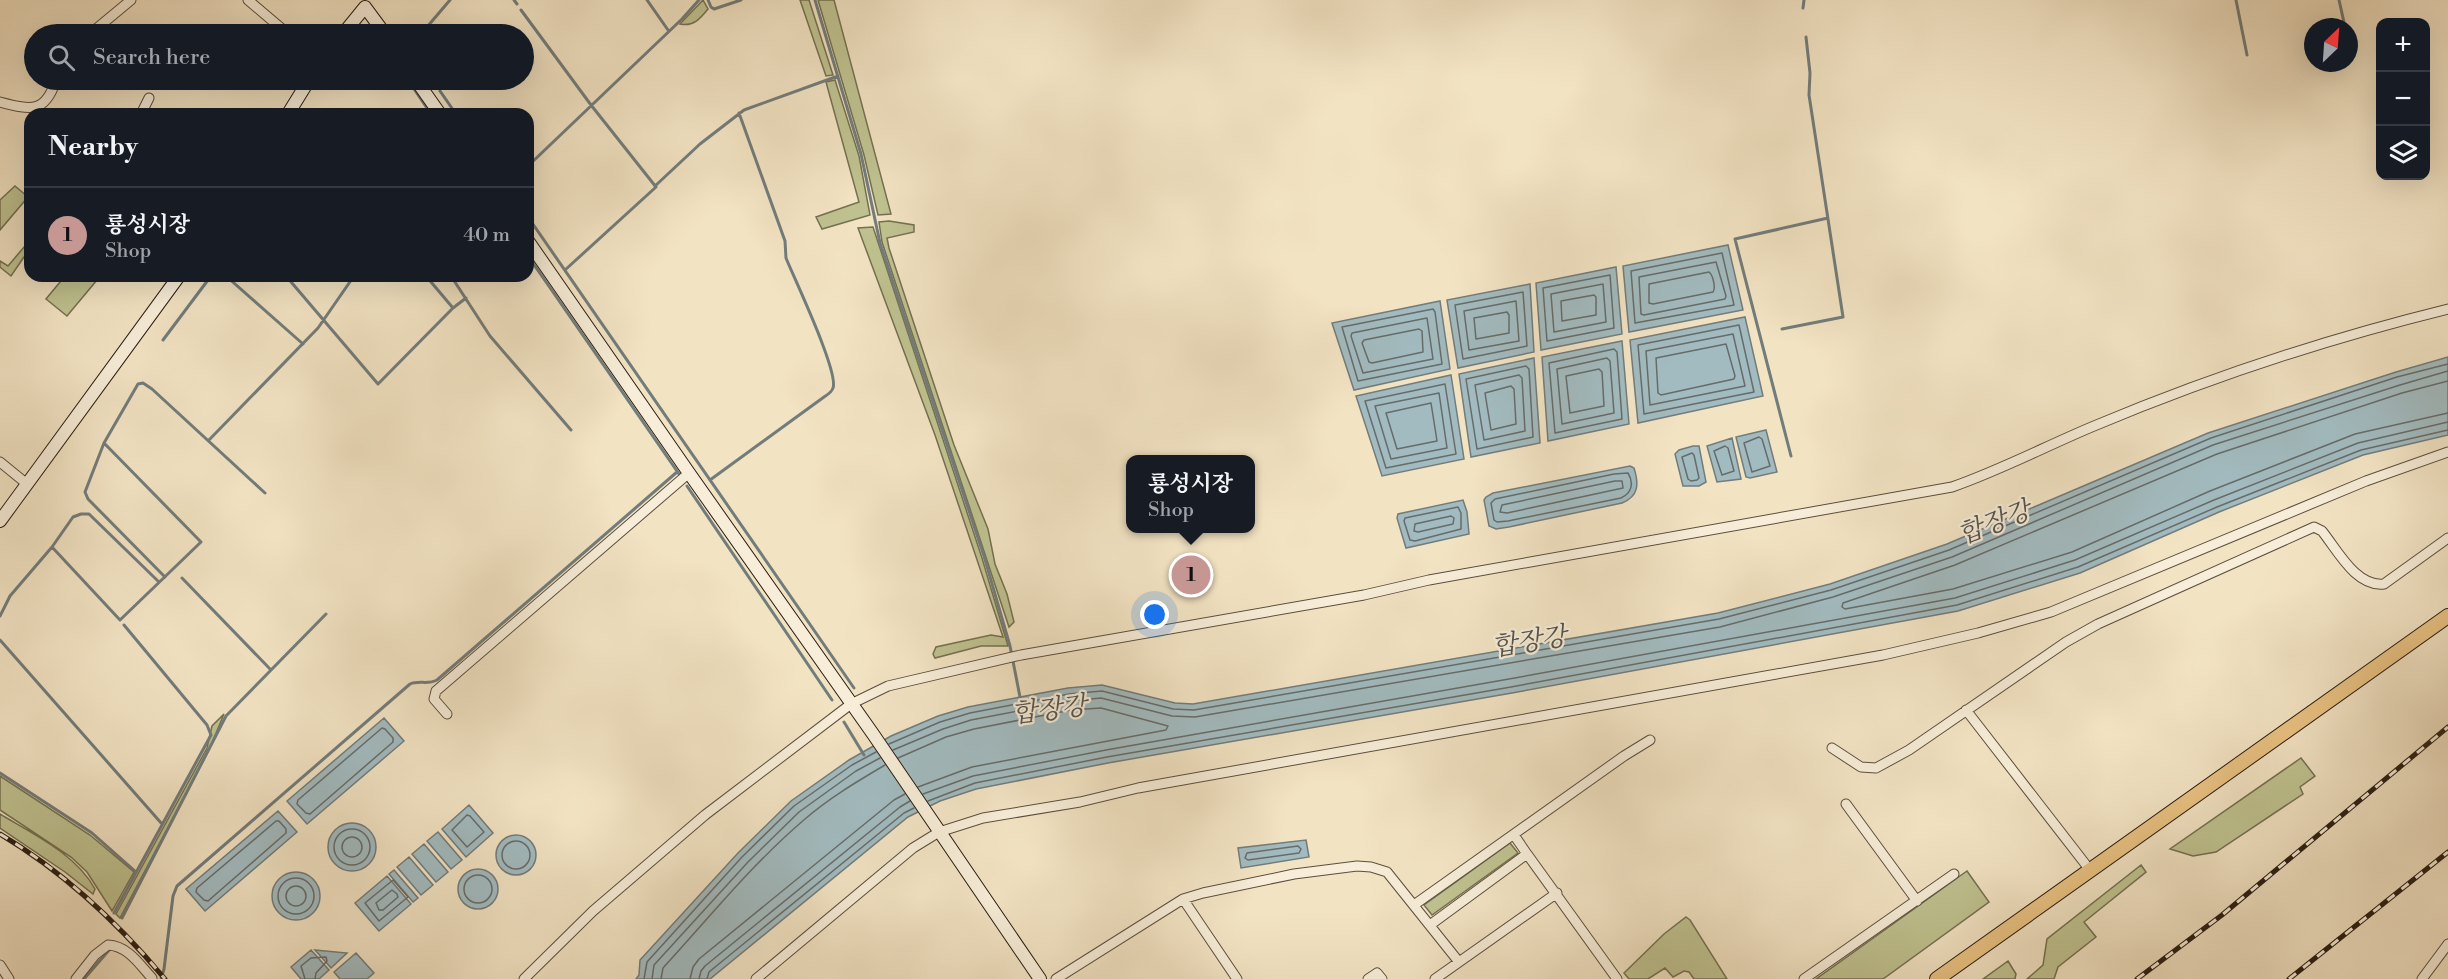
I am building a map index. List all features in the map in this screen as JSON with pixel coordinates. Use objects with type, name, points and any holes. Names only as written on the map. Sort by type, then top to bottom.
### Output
[{"type":"main road","points":[[1937,979],[2448,616]]},
{"type":"street","points":[[106,24],[131,0]]},
{"type":"street","points":[[248,0],[276,24]]},
{"type":"street","points":[[351,24],[368,3],[380,24]]},
{"type":"street","points":[[34,108],[43,104],[52,90]]},
{"type":"street","points":[[292,108],[303,90]]},
{"type":"street","points":[[423,90],[436,108]]},
{"type":"street","points":[[144,108],[149,98]]},
{"type":"street","points":[[0,102],[24,109]]},
{"type":"street","points":[[534,250],[873,734],[1040,979]]},
{"type":"street","points":[[0,521],[175,282]]},
{"type":"street","points":[[524,979],[593,911],[696,822],[797,742],[851,704],[896,683],[1007,657],[1364,595],[1429,580],[1952,487],[2094,426],[2202,385],[2348,337],[2448,309]]},
{"type":"street","points":[[756,979],[936,828],[1080,802],[1138,788],[1883,655],[1978,633],[2051,612],[2196,549],[2345,489],[2448,452]]},
{"type":"street","points":[[0,462],[27,484]]},
{"type":"street","points":[[447,714],[434,699],[436,691],[689,474]]},
{"type":"street","points":[[1832,748],[1861,767],[1876,768],[1909,750],[2066,642],[2098,624],[2314,527],[2322,531],[2359,577],[2376,585],[2384,584],[2448,538]]},
{"type":"street","points":[[1966,710],[2090,870]]},
{"type":"street","points":[[1414,905],[1650,740]]},
{"type":"street","points":[[1846,804],[1917,900]]},
{"type":"street","points":[[1514,835],[1617,979]]},
{"type":"street","points":[[1430,925],[1527,854]]},
{"type":"street","points":[[1056,979],[1183,899],[1294,874],[1357,866],[1387,872],[1459,962]]},
{"type":"street","points":[[1804,979],[1954,874]]},
{"type":"street","points":[[1435,979],[1557,893]]},
{"type":"street","points":[[1183,899],[1237,979]]},
{"type":"street","points":[[2422,979],[2448,944]]},
{"type":"street","points":[[76,979],[95,955],[108,945],[127,951],[152,978]]},
{"type":"street","points":[[0,965],[9,979]]},
{"type":"street","points":[[1368,979],[1377,973],[1382,979]]},
{"type":"green space","points":[[703,0],[708,9],[702,16],[692,23],[680,24]]},
{"type":"green space","points":[[800,0],[809,0],[833,75],[826,76]]},
{"type":"green space","points":[[818,0],[834,0],[891,214],[878,215],[864,155]]},
{"type":"green space","points":[[835,80],[859,156],[870,215],[822,229],[816,217],[859,202],[826,82]]},
{"type":"green space","points":[[15,186],[24,194],[24,202],[0,230],[0,200]]},
{"type":"green space","points":[[889,221],[914,225],[914,232],[887,238],[889,248],[954,445],[988,529],[995,564],[1007,594],[1014,622],[1009,627],[882,242],[879,222]]},
{"type":"green space","points":[[873,227],[982,558],[1008,646],[981,646],[935,658],[933,654],[936,647],[991,635],[1003,637],[935,435],[858,228]]},
{"type":"green space","points":[[24,247],[24,257],[11,276],[0,267],[0,261],[8,266]]},
{"type":"green space","points":[[60,282],[95,282],[67,316],[46,299]]},
{"type":"green space","points":[[224,714],[209,750],[120,918],[116,914],[207,748],[212,726]]},
{"type":"green space","points":[[2301,758],[2315,776],[2300,787],[2303,794],[2216,852],[2193,856],[2170,849]]},
{"type":"green space","points":[[0,776],[90,835],[134,872],[112,911],[87,872],[71,857],[0,810]]},
{"type":"green space","points":[[0,814],[40,837],[77,865],[95,889],[93,894],[0,828]]},
{"type":"green space","points":[[1510,843],[1518,853],[1432,915],[1424,905]]},
{"type":"green space","points":[[2141,865],[2146,872],[2084,922],[2096,937],[2058,967],[2054,979],[2027,979],[2043,965],[2047,939]]},
{"type":"green space","points":[[1967,871],[1989,902],[1883,979],[1816,979]]},
{"type":"green space","points":[[1686,917],[1727,979],[1694,979],[1689,972],[1684,971],[1673,977],[1665,968],[1648,979],[1629,979],[1624,973],[1664,934]]},
{"type":"green space","points":[[2008,961],[2016,974],[2015,979],[1983,979]]},
{"type":"water","points":[[1728,245],[1743,310],[1629,332],[1623,266]]},
{"type":"water","points":[[1616,267],[1622,334],[1541,350],[1536,283]]},
{"type":"water","points":[[1530,284],[1534,352],[1458,368],[1447,300]]},
{"type":"water","points":[[1440,301],[1450,369],[1354,390],[1332,323]]},
{"type":"water","points":[[1745,317],[1763,396],[1638,423],[1630,340]]},
{"type":"water","points":[[1622,341],[1629,424],[1548,441],[1542,357]]},
{"type":"water","name":"합장강","points":[[2448,357],[2448,435],[2363,455],[2219,512],[2080,573],[1958,611],[1512,693],[1108,763],[976,789],[940,801],[908,817],[710,979],[636,979],[639,975],[640,960],[738,853],[791,801],[849,760],[891,736],[938,716],[968,707],[1068,688],[1102,685],[1175,703],[1193,704],[1718,613],[1830,584],[1947,544],[2208,433]]},
{"type":"water","points":[[1534,358],[1540,443],[1471,457],[1459,374]]},
{"type":"water","points":[[1451,375],[1464,459],[1382,476],[1356,396]]},
{"type":"water","points":[[1766,430],[1777,472],[1746,477],[1736,437]]},
{"type":"water","points":[[1732,438],[1741,479],[1717,482],[1707,446]]},
{"type":"water","points":[[1699,446],[1706,482],[1699,486],[1683,486],[1675,454],[1679,450]]},
{"type":"water","points":[[1630,466],[1634,468],[1636,474],[1636,489],[1632,497],[1622,503],[1509,527],[1496,529],[1489,526],[1484,500],[1493,493]]},
{"type":"water","points":[[1463,500],[1467,512],[1469,534],[1406,548],[1397,518],[1398,514]]},
{"type":"water","points":[[384,718],[404,741],[307,824],[287,801]]},
{"type":"water","points":[[469,805],[493,833],[466,857],[442,829]]},
{"type":"water","points":[[278,811],[297,832],[205,911],[186,889]]},
{"type":"water","points":[[352,823],[369,830],[376,847],[369,864],[352,871],[335,864],[328,847],[335,830]]},
{"type":"water","points":[[438,832],[462,860],[451,869],[427,841]]},
{"type":"water","points":[[516,835],[524,836],[530,841],[535,847],[535,863],[530,869],[524,874],[516,875],[508,874],[502,869],[497,863],[496,855],[497,847],[502,841],[508,836]]},
{"type":"water","points":[[1306,840],[1309,857],[1241,868],[1238,848]]},
{"type":"water","points":[[424,844],[448,872],[436,882],[412,854]]},
{"type":"water","points":[[409,857],[433,885],[421,895],[397,867]]},
{"type":"water","points":[[478,869],[486,870],[492,875],[497,881],[497,897],[492,903],[486,908],[478,909],[470,908],[464,903],[459,897],[458,889],[459,881],[464,875],[470,870]]},
{"type":"water","points":[[394,870],[418,898],[413,902],[389,874]]},
{"type":"water","points":[[296,872],[313,879],[320,896],[313,913],[296,920],[279,913],[272,896],[279,879]]},
{"type":"water","points":[[387,876],[411,904],[379,931],[355,903]]},
{"type":"water","points":[[311,950],[329,970],[319,979],[301,979],[291,967]]},
{"type":"water","points":[[315,950],[347,953],[331,968]]},
{"type":"water","points":[[356,953],[374,973],[367,979],[340,979],[334,972]]},
{"type":"waterway","points":[[430,24],[450,0]]},
{"type":"waterway","points":[[514,0],[517,4]]},
{"type":"waterway","points":[[647,0],[668,30]]},
{"type":"waterway","points":[[534,160],[699,0]]},
{"type":"waterway","points":[[708,0],[714,9],[741,0]]},
{"type":"waterway","name":"합장강","points":[[815,0],[861,154],[880,243],[984,556],[1010,646],[1020,697]]},
{"type":"waterway","points":[[1803,8],[1804,0]]},
{"type":"waterway","points":[[2236,0],[2247,55]]},
{"type":"waterway","points":[[2339,0],[2343,18]]},
{"type":"waterway","points":[[521,10],[531,24]]},
{"type":"waterway","points":[[534,28],[656,187],[565,270]]},
{"type":"waterway","points":[[1782,329],[1843,317],[1809,95],[1810,73],[1806,37]]},
{"type":"waterway","points":[[655,186],[700,144],[744,110],[838,76]]},
{"type":"waterway","points":[[415,90],[427,108]]},
{"type":"waterway","points":[[440,91],[452,108]]},
{"type":"waterway","points":[[710,480],[828,394],[833,388],[829,364],[815,324],[786,258],[785,241],[739,113]]},
{"type":"waterway","points":[[1791,456],[1735,239],[1828,218]]},
{"type":"waterway","points":[[534,226],[854,688]]},
{"type":"waterway","points":[[534,265],[679,474]]},
{"type":"waterway","points":[[163,340],[206,282]]},
{"type":"waterway","points":[[233,282],[303,344]]},
{"type":"waterway","points":[[291,282],[378,384],[453,308],[466,298]]},
{"type":"waterway","points":[[209,440],[318,328],[350,282]]},
{"type":"waterway","points":[[431,282],[453,308]]},
{"type":"waterway","points":[[455,282],[490,336],[571,430]]},
{"type":"waterway","points":[[165,577],[88,499],[85,492],[104,443],[138,384],[143,383],[152,389],[265,493]]},
{"type":"waterway","points":[[104,443],[201,542],[120,620]]},
{"type":"waterway","points":[[161,979],[173,896],[177,886],[410,684],[437,680],[677,472]]},
{"type":"waterway","points":[[687,486],[832,700]]},
{"type":"waterway","points":[[0,616],[10,596],[52,547],[73,517],[81,514],[89,514],[159,582]]},
{"type":"waterway","points":[[52,547],[120,620]]},
{"type":"waterway","points":[[182,578],[271,670]]},
{"type":"waterway","points":[[122,918],[226,716],[326,614]]},
{"type":"waterway","points":[[114,913],[211,735],[207,725],[124,625]]},
{"type":"waterway","points":[[0,640],[162,824]]},
{"type":"waterway","points":[[844,722],[864,755]]},
{"type":"waterway","points":[[0,773],[92,833],[136,872]]},
{"type":"waterway","points":[[84,979],[110,949]]},
{"type":"railway","points":[[2137,979],[2222,915],[2448,727]]},
{"type":"railway","points":[[0,834],[46,865],[89,900],[165,979]]},
{"type":"railway","points":[[2289,979],[2448,852]]},
{"type":"place","name":"룡성시장","points":[[1191,575]]}]
